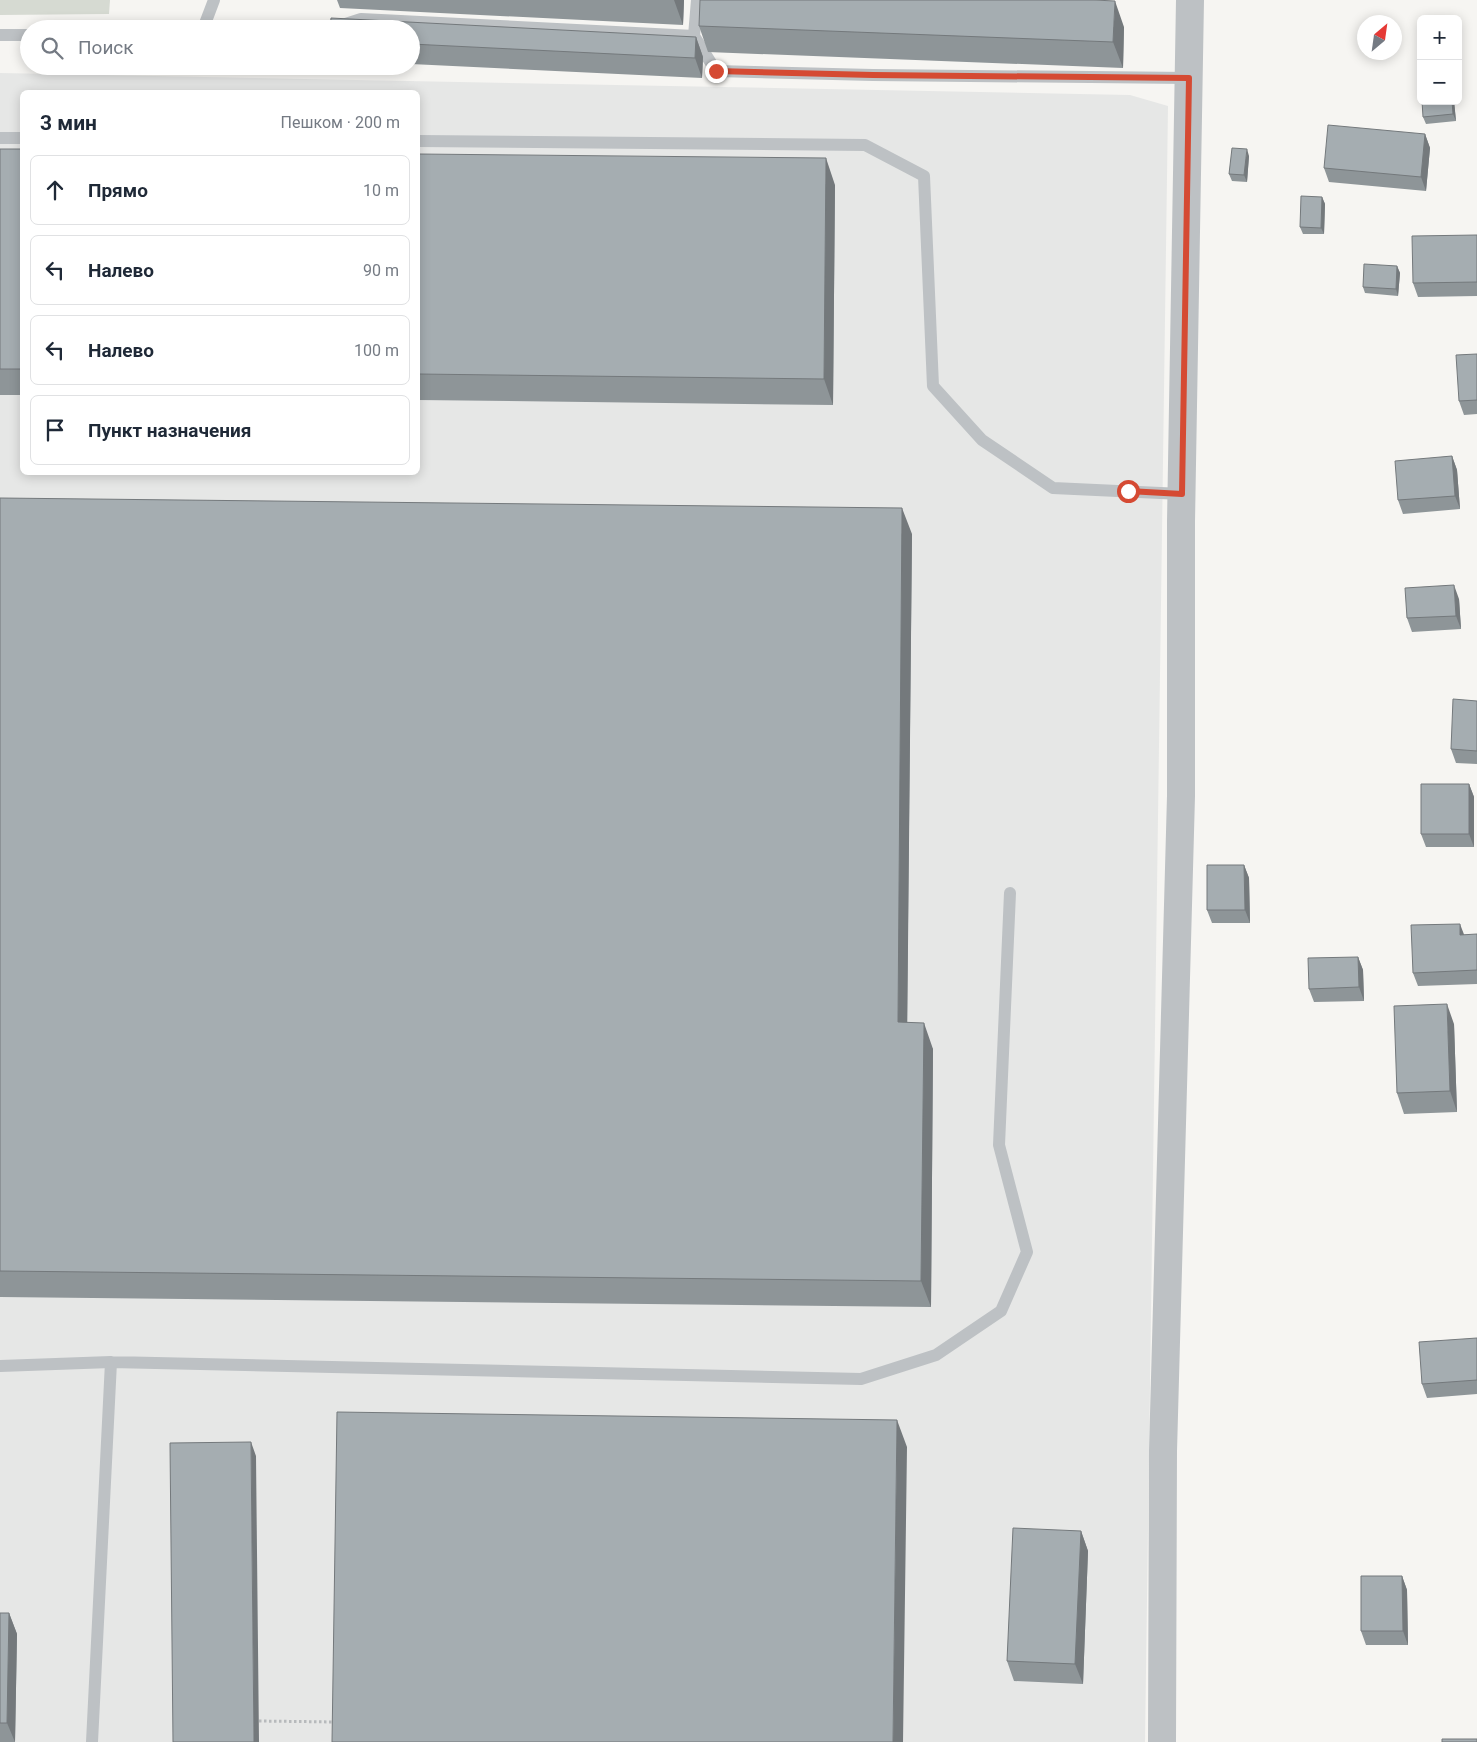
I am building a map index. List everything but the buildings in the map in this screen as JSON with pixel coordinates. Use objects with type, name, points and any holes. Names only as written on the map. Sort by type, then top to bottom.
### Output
[{"type":"street","points":[[1162,1742],[1163,1451],[1181,796],[1182,494],[1190,0]]},
{"type":"lane","points":[[206,20],[214,0]]},
{"type":"lane","points":[[697,0],[694,36],[716,71],[873,75],[1189,78]]},
{"type":"lane","points":[[358,20],[381,20]]},
{"type":"lane","points":[[420,22],[694,36]]},
{"type":"lane","points":[[0,35],[20,35]]},
{"type":"lane","points":[[0,138],[20,138]]},
{"type":"lane","points":[[420,141],[864,145],[924,176],[933,386],[982,440],[1053,488],[1182,494]]},
{"type":"lane","points":[[0,1366],[111,1362],[861,1380],[936,1355],[1001,1311],[1027,1252],[999,1145],[1010,894]]},
{"type":"lane","points":[[92,1742],[111,1362]]},
{"type":"path","points":[[259,1721],[339,1722],[339,1728]]},
{"type":"shaded area","points":[[0,0],[110,0],[109,14],[0,15]]},
{"type":"shaded area","points":[[0,73],[20,73],[20,75],[1130,95],[1168,106],[1145,1742],[0,1742]]},
{"type":"route","points":[[716,71],[873,75],[1189,78],[1182,494],[1128,491]]}]
